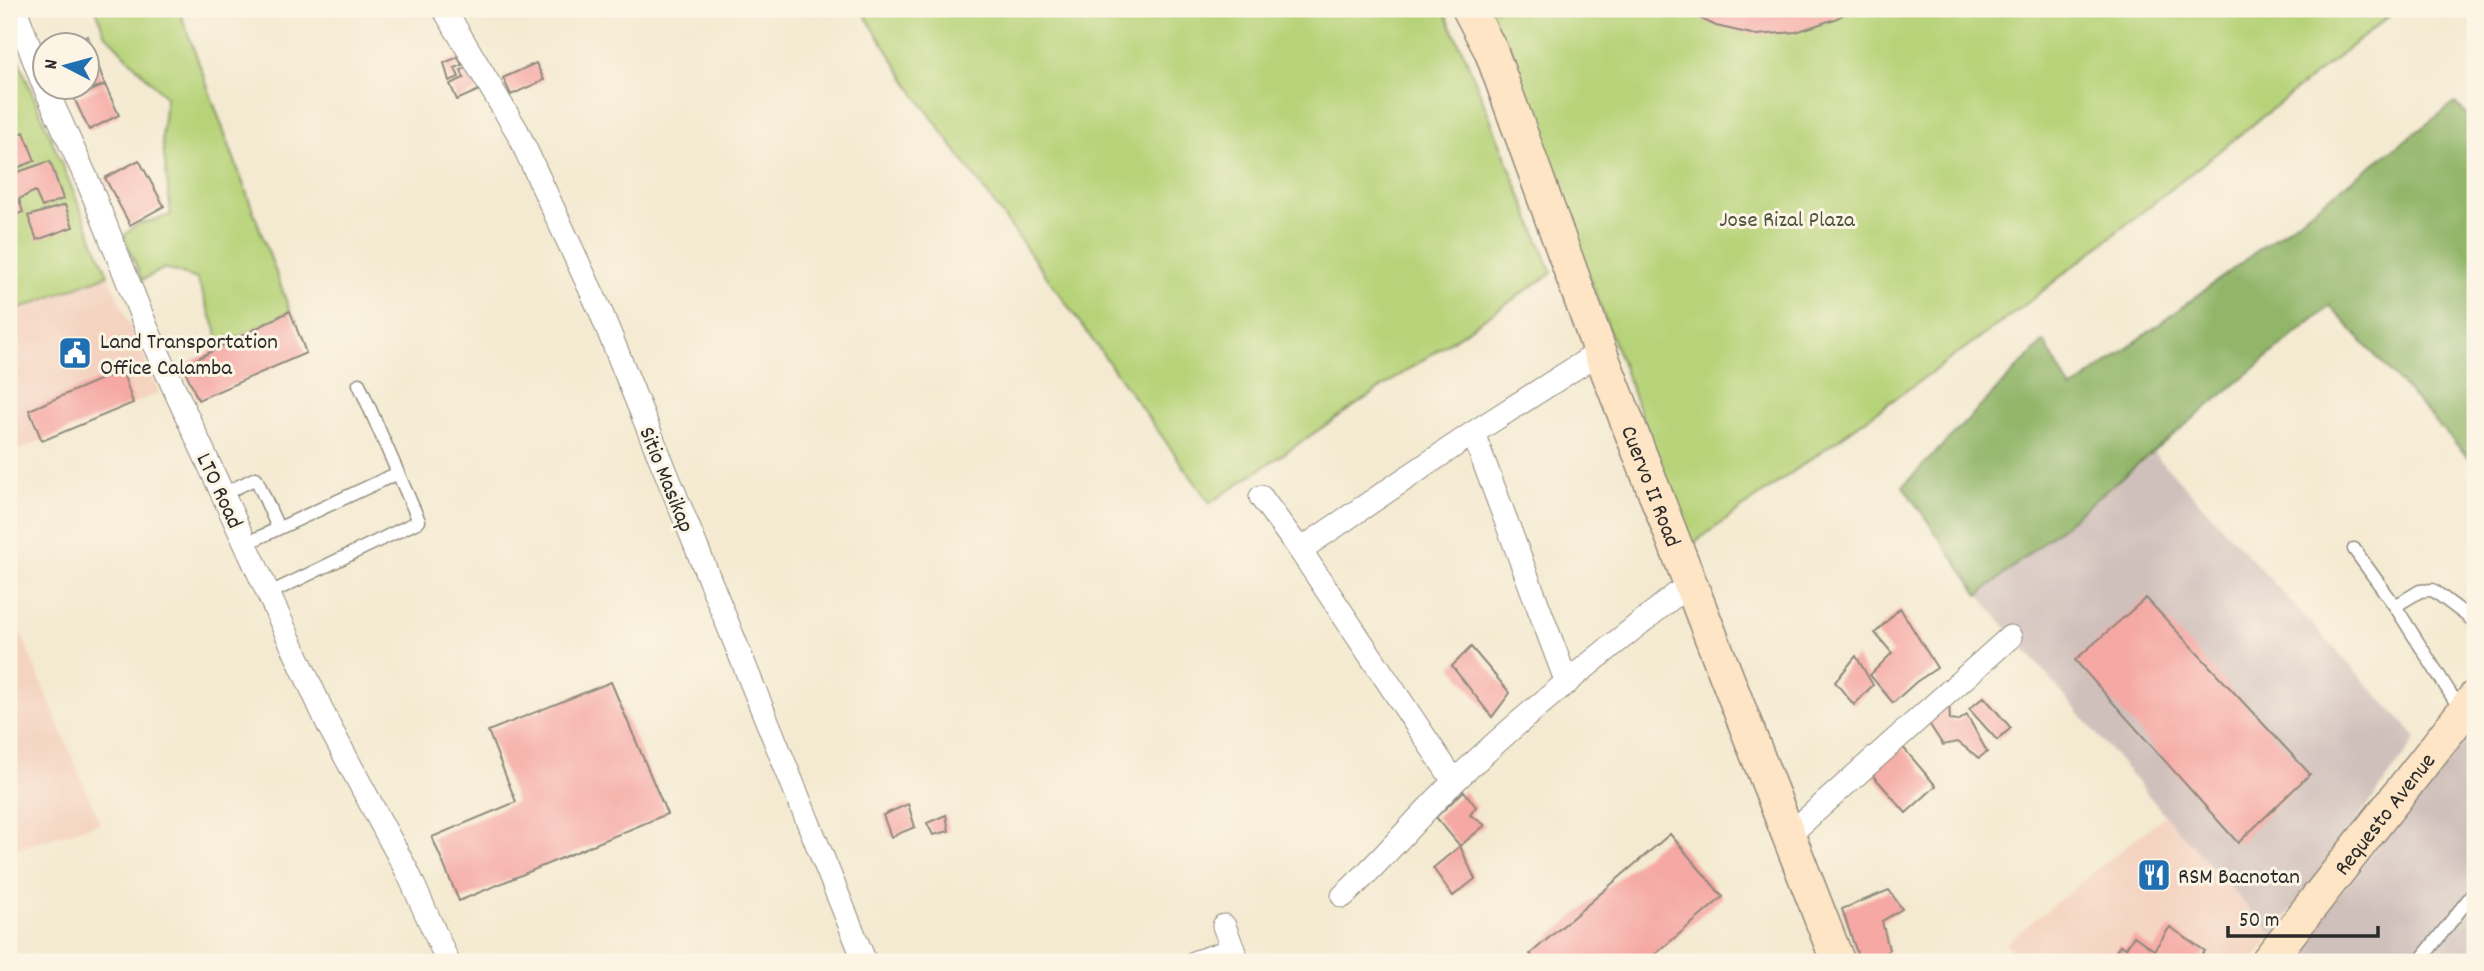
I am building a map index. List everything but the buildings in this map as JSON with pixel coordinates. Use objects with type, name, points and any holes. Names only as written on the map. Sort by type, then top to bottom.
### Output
[{"type":"street","name":"LTO Road","points":[[15,9],[43,83],[89,184],[147,329],[329,726],[408,873],[448,962]]},
{"type":"street","name":"Sitio Masikap","points":[[444,9],[517,131],[600,310],[866,962]]},
{"type":"street","name":"Cuervo II Road","points":[[1469,9],[1491,51],[1600,352],[1838,962]]},
{"type":"street","points":[[1300,550],[1473,433],[1600,352]]},
{"type":"street","points":[[1473,433],[1567,683]]},
{"type":"street","points":[[1261,497],[1300,550],[1454,781]]},
{"type":"street","points":[[1343,896],[1377,866],[1454,781],[1567,683],[1689,584]]},
{"type":"street","points":[[1790,834],[2010,637]]},
{"type":"street","name":"Requesto Avenue","points":[[2267,962],[2469,706]]},
{"type":"street","points":[[1196,962],[1235,956],[1224,926]]},
{"type":"lane","points":[[268,594],[419,521],[359,384]]},
{"type":"lane","points":[[245,544],[398,473]]},
{"type":"lane","points":[[223,494],[256,478],[278,528]]},
{"type":"lane","points":[[2354,549],[2469,706]]},
{"type":"lane","points":[[2395,606],[2420,591],[2433,590],[2475,622]]},
{"type":"lane","points":[[2419,962],[2475,891]]},
{"type":"shaded area","name":"Land Transportation Office Calamba","points":[[108,275],[159,393],[9,454],[9,313]]},
{"type":"shaded area","points":[[2154,453],[2417,738],[2273,935],[2165,815],[1979,595]]},
{"type":"shaded area","points":[[9,605],[100,823],[9,851]]},
{"type":"shaded area","points":[[2475,720],[2475,962],[2286,962]]},
{"type":"shaded area","name":"RSM Bacnotan","points":[[2165,815],[2273,935],[2252,962],[2020,962],[2006,943]]},
{"type":"green space","points":[[96,9],[179,9],[290,311],[218,348],[216,330],[197,279],[165,268],[142,280],[124,236],[136,225],[171,215],[162,138],[166,97],[104,33]]},
{"type":"green space","points":[[861,9],[1443,9],[1465,56],[1552,273],[1210,503],[915,94]]},
{"type":"green space","name":"Jose Rizal Plaza","points":[[1487,9],[2398,9],[2021,308],[1691,545]]},
{"type":"green space","points":[[16,54],[32,92],[32,102],[36,102],[108,275],[9,313],[9,57]]},
{"type":"green space","points":[[2455,103],[2475,122],[2475,465],[2330,306],[1979,595],[1903,486],[2044,341],[2071,390]]},
{"type":"place","name":"Land Transportation Office Calamba","points":[[75,353]]},
{"type":"place","name":"RSM Bacnotan","points":[[2154,875]]}]
